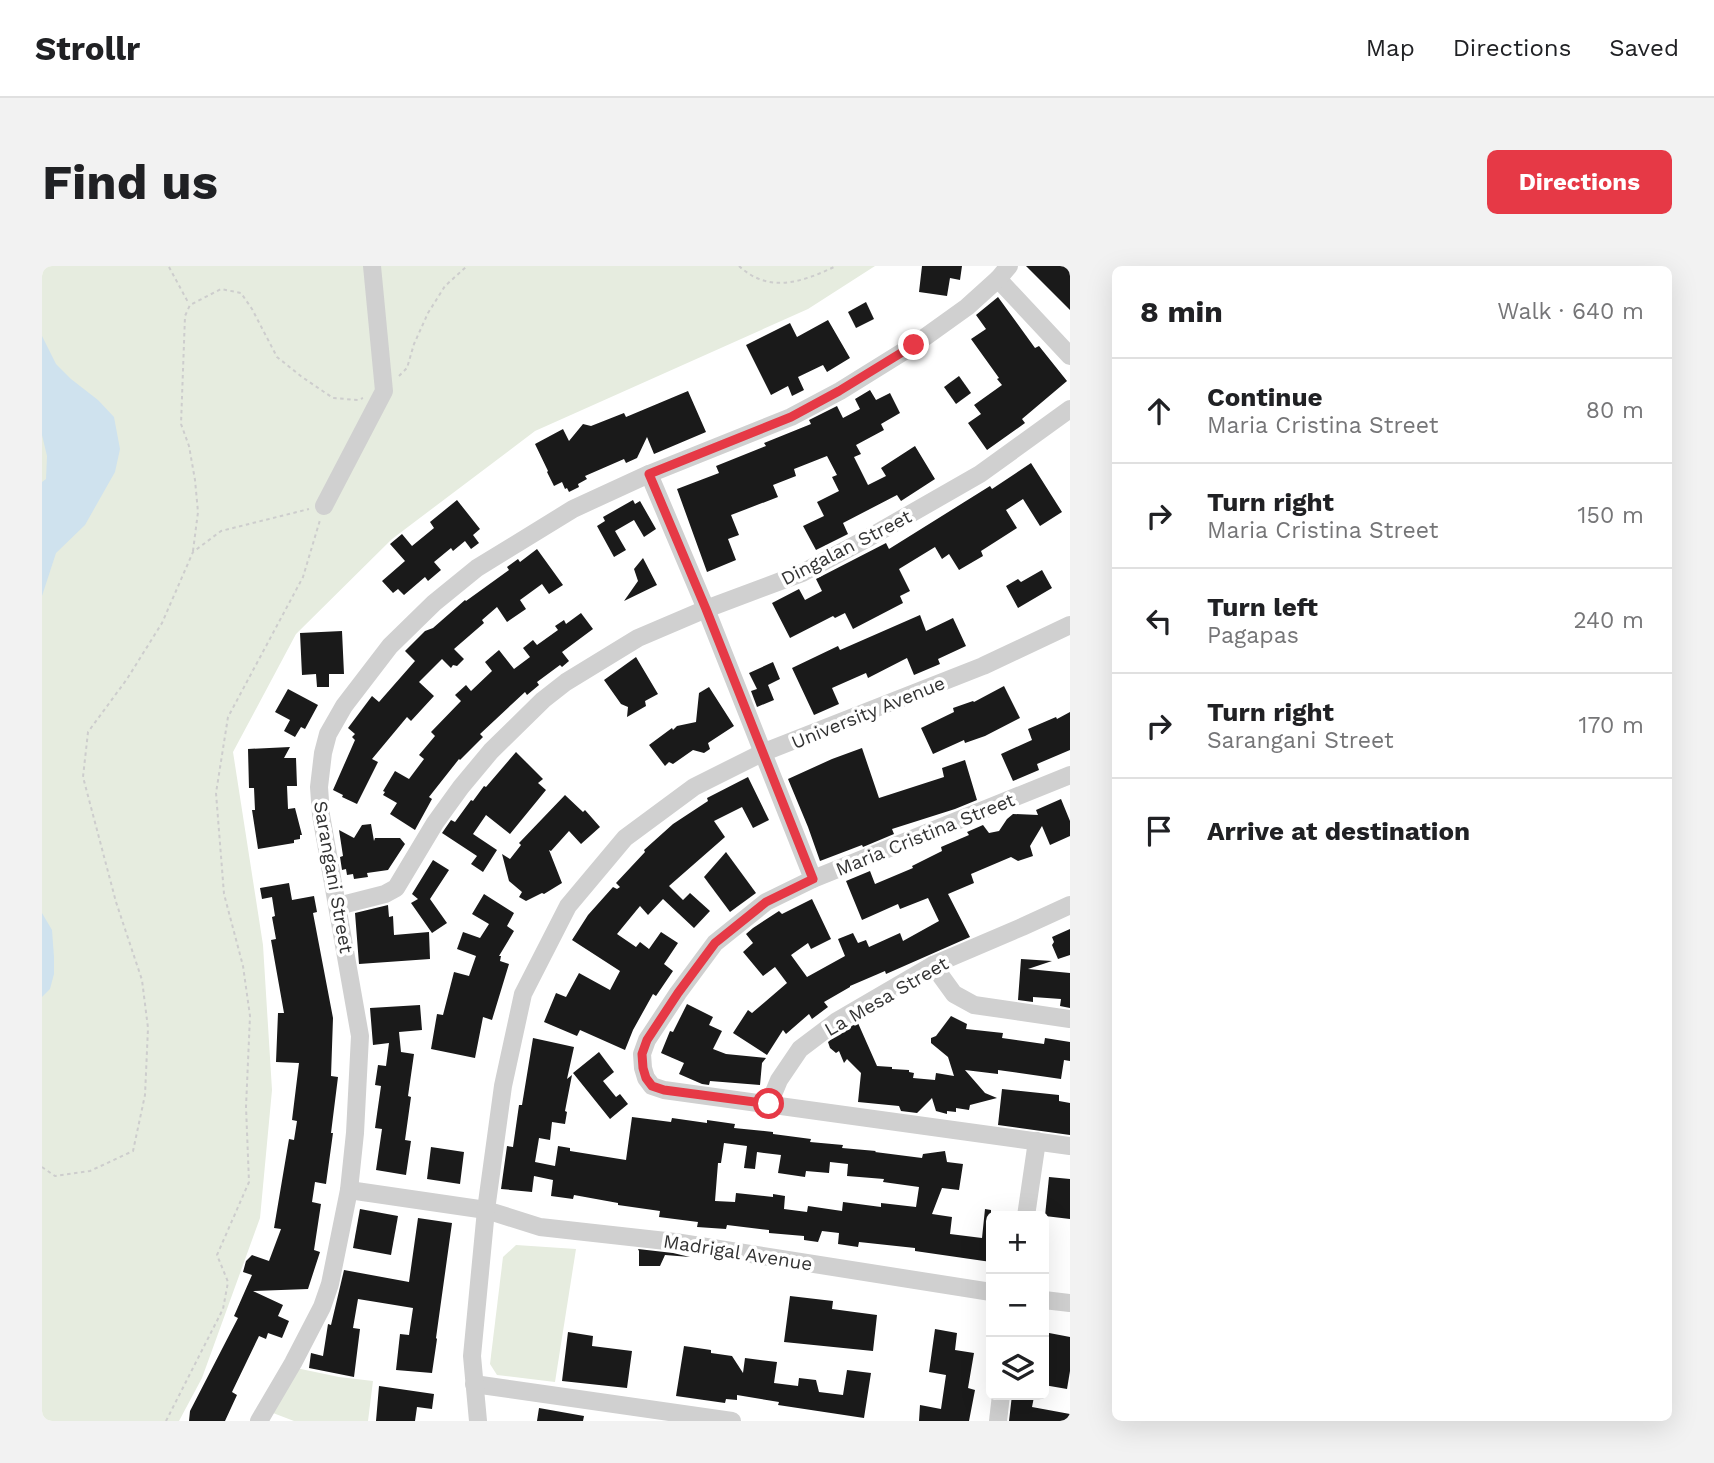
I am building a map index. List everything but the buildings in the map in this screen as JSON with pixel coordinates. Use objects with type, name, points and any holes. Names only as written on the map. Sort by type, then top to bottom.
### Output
[{"type":"street","points":[[324,506],[384,391],[372,266]]},
{"type":"street","points":[[1004,272],[1070,356]]},
{"type":"street","name":"Sarangani Street","points":[[259,1421],[322,1307],[330,1284],[349,1191],[360,1036],[321,816],[319,787],[328,734],[344,706],[390,646],[434,603],[477,568],[573,509],[649,474],[791,417],[839,391],[914,345],[967,307],[1004,272]]},
{"type":"street","name":"Dingalan Street","points":[[338,906],[385,894],[396,888],[435,823],[461,787],[491,751],[566,682],[638,638],[802,573],[870,537],[980,474],[1070,409]]},
{"type":"street","points":[[649,474],[706,609],[813,879]]},
{"type":"street","name":"University Avenue","points":[[478,1421],[472,1356],[486,1210],[503,1086],[523,994],[568,906],[625,838],[694,787],[762,753],[983,666],[1070,625]]},
{"type":"street","name":"Maria Cristina Street","points":[[1070,775],[813,879],[766,902],[715,943],[647,1040],[642,1054],[646,1078],[652,1086],[664,1090],[1070,1146]]},
{"type":"street","name":"La Mesa Street","points":[[769,1104],[779,1080],[800,1049],[837,1021],[933,965],[1070,905]]},
{"type":"street","points":[[933,965],[954,994],[974,1005],[1070,1019]]},
{"type":"street","points":[[1027,1211],[1037,1141]]},
{"type":"street","name":"Madrigal Avenue","points":[[349,1191],[486,1210],[540,1227],[675,1242],[986,1291]]},
{"type":"street","points":[[1049,1301],[1070,1303]]},
{"type":"street","points":[[474,1384],[732,1421]]},
{"type":"street","points":[[998,1421],[1000,1400]]},
{"type":"path","points":[[42,1167],[55,1176],[90,1171],[133,1151],[145,1095],[148,1028],[142,980],[116,902],[83,777],[88,732],[127,679],[162,623],[193,552],[198,512],[195,480],[189,446],[181,424],[186,316],[190,305],[221,289],[241,293],[278,357],[333,398],[358,400],[384,391],[407,369],[414,344],[428,313],[445,286],[467,266]]},
{"type":"path","points":[[739,266],[750,276],[777,284],[808,279],[836,266]]},
{"type":"path","points":[[169,267],[190,305]]},
{"type":"path","points":[[193,552],[221,531],[324,506]]},
{"type":"path","points":[[166,1421],[223,1309],[228,1282],[216,1255],[249,1182],[246,1107],[250,1016],[243,966],[224,894],[216,793],[228,717],[303,577],[324,506]]},
{"type":"shaded area","points":[[42,266],[875,266],[808,309],[535,431],[392,539],[296,634],[233,752],[263,945],[272,1090],[260,1218],[202,1378],[179,1421],[42,1421]]},
{"type":"shaded area","points":[[516,1245],[576,1249],[555,1382],[497,1375],[490,1364],[503,1257]]},
{"type":"shaded area","points":[[296,1368],[373,1381],[368,1421],[294,1421],[273,1413]]},
{"type":"water","points":[[42,336],[56,364],[114,417],[120,449],[115,472],[85,525],[56,553],[42,596],[42,482],[46,479],[47,456],[42,435]]},
{"type":"water","points":[[42,913],[52,930],[54,974],[50,989],[42,997]]},
{"type":"route","points":[[769,1104],[664,1090],[652,1086],[643,1068],[642,1054],[647,1040],[715,943],[766,902],[813,879],[706,609],[649,474],[791,417],[914,345]]}]
